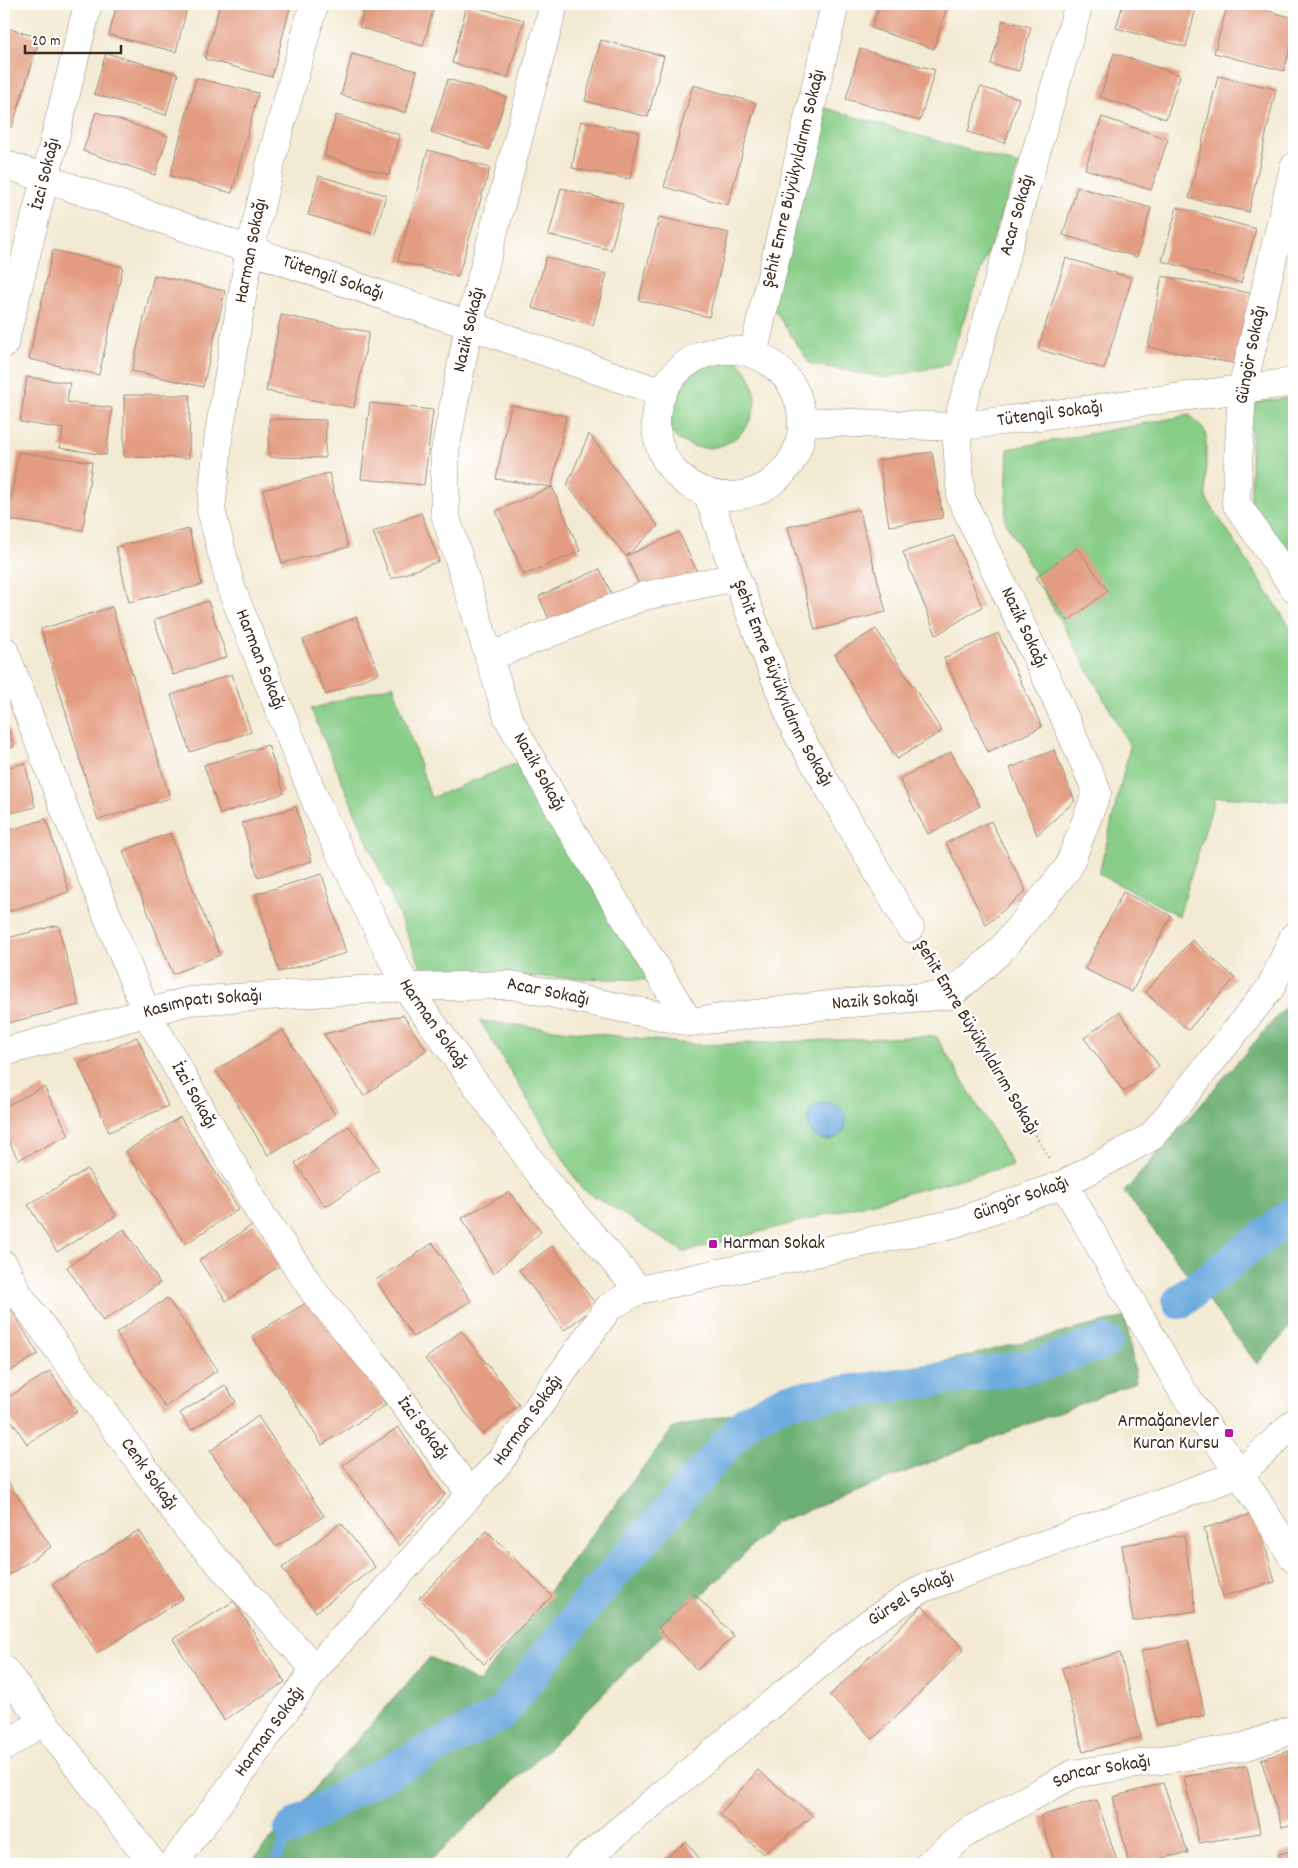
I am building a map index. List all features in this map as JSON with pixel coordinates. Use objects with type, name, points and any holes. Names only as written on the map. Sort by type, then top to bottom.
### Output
[{"type":"street","name":"İzci Sokağı","points":[[4,344],[88,4]]},
{"type":"street","name":"Harman Sokağı","points":[[173,1864],[235,1781],[315,1668],[499,1462],[609,1307],[639,1290],[542,1177],[406,987],[318,807],[231,588],[212,510],[219,434],[250,250],[273,153],[314,4]]},
{"type":"street","name":"Nazik Sokağı","points":[[554,4],[470,324],[445,451],[445,514],[508,718],[573,833],[688,1022],[838,1004],[950,995],[999,952],[1068,868],[1096,792],[1055,696],[961,498],[956,427]]},
{"type":"street","name":"Şehit Emre Büyükyıldırım Sokağı","points":[[753,354],[835,4]]},
{"type":"street","name":"Acar Sokağı","points":[[956,427],[1079,4]]},
{"type":"street","name":"Tütengil Sokağı","points":[[4,164],[470,324],[662,393]]},
{"type":"street","name":"Güngör Sokağı","points":[[1294,167],[1242,390],[1236,503],[1294,588]]},
{"type":"street","points":[[728,349],[753,354],[784,374],[797,395],[803,421],[795,456],[779,477],[758,490],[732,496],[707,492],[689,484],[670,466],[659,444],[656,418],[662,393],[681,368],[702,355],[728,349]]},
{"type":"street","name":"Tütengil Sokağı","points":[[803,421],[956,427],[1294,382]]},
{"type":"street","name":"Şehit Emre Büyükyıldırım Sokağı","points":[[707,492],[736,577],[795,729],[910,928]]},
{"type":"street","points":[[489,657],[644,596],[736,577]]},
{"type":"street","name":"İzci Sokağı","points":[[4,650],[146,1012],[270,1226],[317,1296],[372,1360],[471,1494]]},
{"type":"street","name":"Güngör Sokağı","points":[[639,1290],[952,1224],[1064,1184],[1151,1137],[1271,987],[1294,936]]},
{"type":"street","name":"Acar Sokağı","points":[[406,987],[512,985],[688,1022]]},
{"type":"street","name":"Kasımpatı Sokağı","points":[[4,1052],[190,1000],[406,987]]},
{"type":"street","points":[[1064,1184],[1183,1392],[1240,1474],[1294,1559]]},
{"type":"street","name":"Cenk Sokağı","points":[[4,1265],[19,1295],[188,1529],[315,1668]]},
{"type":"street","name":"Gürsel Sokağı","points":[[579,1864],[868,1623],[923,1588],[1240,1474],[1294,1423]]},
{"type":"street","points":[[4,1670],[153,1864]]},
{"type":"street","points":[[4,1747],[43,1720]]},
{"type":"street","name":"Sancar Sokağı","points":[[929,1864],[966,1833],[1073,1774],[1244,1747],[1294,1729]]},
{"type":"path","name":"Şehit Emre Büyükyıldırım Sokağı","points":[[910,928],[1064,1184]]},
{"type":"green space","points":[[808,103],[1019,165],[948,364],[886,378],[810,364],[763,293]]},
{"type":"green space","points":[[706,350],[725,354],[740,365],[751,380],[755,399],[751,418],[740,433],[725,444],[706,448],[687,444],[672,433],[661,418],[657,399],[661,380],[672,365],[687,354]]},
{"type":"green space","points":[[1294,397],[1294,569],[1251,504],[1251,403]]},
{"type":"green space","points":[[1190,415],[1206,432],[1206,498],[1294,633],[1294,801],[1215,797],[1179,916],[1099,874],[1130,746],[1005,521],[1008,449]]},
{"type":"green space","points":[[393,685],[431,798],[517,763],[650,980],[424,974],[311,709]]},
{"type":"green space","points":[[1294,997],[1294,1323],[1257,1364],[1124,1192]]},
{"type":"green space","points":[[480,1021],[700,1045],[936,1036],[1013,1165],[684,1252],[581,1188]]},
{"type":"green space","points":[[1126,1317],[1136,1382],[775,1523],[554,1743],[427,1864],[249,1864],[430,1657],[479,1683],[673,1428]]},
{"type":"water","points":[[827,1102],[841,1107],[846,1121],[841,1135],[827,1140],[813,1135],[808,1121],[813,1107]]},
{"type":"building","points":[[117,4],[188,4],[176,52],[109,35]]},
{"type":"building","points":[[220,4],[291,4],[272,77],[205,59]]},
{"type":"building","points":[[366,4],[435,4],[423,46],[359,27]]},
{"type":"building","points":[[880,4],[948,4],[934,49],[871,28]]},
{"type":"building","points":[[1123,4],[1197,4],[1186,47],[1116,28]]},
{"type":"building","points":[[1228,4],[1242,4],[1294,18],[1294,34],[1284,71],[1214,53]]},
{"type":"building","points":[[467,5],[524,20],[508,78],[452,63]]},
{"type":"building","points":[[1003,20],[1031,27],[1019,71],[991,64]]},
{"type":"building","points":[[4,27],[40,38],[12,127],[4,125]]},
{"type":"building","points":[[601,40],[664,56],[648,117],[585,101]]},
{"type":"building","points":[[860,49],[935,70],[920,121],[846,99]]},
{"type":"building","points":[[106,53],[178,74],[166,115],[94,94]]},
{"type":"building","points":[[1114,53],[1180,75],[1166,119],[1100,97]]},
{"type":"building","points":[[352,54],[417,71],[406,113],[341,95]]},
{"type":"building","points":[[1218,76],[1276,89],[1249,212],[1189,198]]},
{"type":"building","points":[[196,78],[258,93],[232,193],[170,176]]},
{"type":"building","points":[[448,79],[506,97],[489,150],[431,132]]},
{"type":"building","points":[[693,85],[756,103],[728,205],[664,187]]},
{"type":"building","points":[[980,87],[1019,98],[1005,143],[968,132]]},
{"type":"building","points":[[96,112],[168,136],[155,175],[83,151]]},
{"type":"building","points":[[336,115],[400,135],[389,175],[324,156]]},
{"type":"building","points":[[1102,117],[1168,139],[1151,190],[1085,169]]},
{"type":"building","points":[[581,121],[639,132],[630,179],[572,168]]},
{"type":"building","points":[[428,150],[490,168],[458,277],[398,261]]},
{"type":"building","points":[[319,176],[386,195],[375,234],[308,215]]},
{"type":"building","points":[[1077,187],[1151,208],[1137,257],[1063,235]]},
{"type":"building","points":[[561,188],[623,204],[611,250],[549,235]]},
{"type":"building","points":[[1177,207],[1256,229],[1241,283],[1162,261]]},
{"type":"building","points":[[659,217],[729,233],[709,317],[639,300]]},
{"type":"building","points":[[53,250],[123,267],[99,375],[29,359]]},
{"type":"building","points":[[546,257],[607,274],[593,325],[532,308]]},
{"type":"building","points":[[1066,258],[1132,278],[1104,369],[1038,349]]},
{"type":"building","points":[[154,275],[225,291],[203,387],[132,371]]},
{"type":"building","points":[[1162,276],[1250,293],[1237,364],[1148,347]]},
{"type":"building","points":[[281,315],[369,332],[354,408],[266,391]]},
{"type":"building","points":[[27,377],[70,383],[67,402],[112,408],[106,455],[60,448],[63,429],[20,422]]},
{"type":"building","points":[[124,395],[190,395],[189,458],[124,457]]},
{"type":"building","points":[[370,403],[433,410],[424,485],[361,479]]},
{"type":"building","points":[[511,405],[566,416],[552,487],[496,479]]},
{"type":"building","points":[[269,419],[326,420],[325,458],[269,457]]},
{"type":"building","points":[[589,434],[658,526],[626,556],[567,485]]},
{"type":"building","points":[[18,452],[92,462],[83,530],[8,520]]},
{"type":"building","points":[[932,452],[943,518],[889,526],[879,460]]},
{"type":"building","points":[[329,473],[348,547],[282,563],[263,490]]},
{"type":"building","points":[[552,487],[580,551],[524,575],[496,511]]},
{"type":"building","points":[[859,509],[886,612],[815,630],[788,527]]},
{"type":"building","points":[[421,513],[439,561],[391,579],[373,532]]},
{"type":"building","points":[[189,529],[202,585],[129,602],[116,547]]},
{"type":"building","points":[[679,532],[697,572],[644,596],[626,556]]},
{"type":"building","points":[[954,536],[982,607],[936,635],[903,552]]},
{"type":"building","points":[[1077,548],[1108,591],[1068,621],[1036,577]]},
{"type":"building","points":[[600,569],[612,595],[550,622],[539,596]]},
{"type":"building","points":[[208,601],[227,657],[173,675],[154,620]]},
{"type":"building","points":[[112,607],[170,798],[98,820],[41,629]]},
{"type":"building","points":[[356,617],[379,673],[326,695],[303,640]]},
{"type":"building","points":[[876,629],[942,731],[897,759],[835,654]]},
{"type":"building","points":[[998,633],[1042,727],[988,752],[944,658]]},
{"type":"building","points":[[232,674],[251,732],[190,752],[171,695]]},
{"type":"building","points":[[4,713],[14,747],[4,750]]},
{"type":"building","points":[[268,745],[284,793],[220,814],[204,765]]},
{"type":"building","points":[[1054,750],[1075,801],[1037,835],[1010,768]]},
{"type":"building","points":[[951,752],[980,806],[928,834],[899,779]]},
{"type":"building","points":[[25,763],[35,807],[4,815],[4,768]]},
{"type":"building","points":[[296,807],[312,861],[258,877],[242,823]]},
{"type":"building","points":[[46,819],[69,892],[4,913],[4,832]]},
{"type":"building","points":[[991,821],[1026,891],[986,925],[946,843]]},
{"type":"building","points":[[170,833],[220,955],[173,974],[123,851]]},
{"type":"building","points":[[322,874],[346,953],[279,972],[256,894]]},
{"type":"building","points":[[1123,892],[1171,916],[1132,992],[1085,969]]},
{"type":"building","points":[[58,925],[79,1005],[4,1024],[4,939]]},
{"type":"building","points":[[1192,940],[1235,978],[1188,1030],[1145,992]]},
{"type":"building","points":[[1119,1012],[1159,1066],[1124,1092],[1084,1038]]},
{"type":"building","points":[[403,1015],[426,1050],[364,1096],[324,1034]]},
{"type":"building","points":[[283,1030],[335,1115],[268,1155],[216,1070]]},
{"type":"building","points":[[137,1037],[168,1106],[109,1132],[79,1064]]},
{"type":"building","points":[[44,1087],[69,1135],[18,1160],[4,1131],[4,1107]]},
{"type":"building","points":[[180,1117],[239,1209],[185,1244],[126,1151]]},
{"type":"building","points":[[349,1126],[379,1170],[325,1207],[295,1163]]},
{"type":"building","points":[[87,1169],[116,1216],[57,1252],[28,1205]]},
{"type":"building","points":[[509,1192],[541,1232],[493,1274],[462,1218]]},
{"type":"building","points":[[254,1224],[281,1265],[226,1301],[199,1260]]},
{"type":"building","points":[[124,1229],[160,1283],[103,1321],[67,1267]]},
{"type":"building","points":[[433,1243],[471,1301],[413,1337],[376,1280]]},
{"type":"building","points":[[552,1246],[597,1306],[564,1330],[519,1270]]},
{"type":"building","points":[[317,1296],[386,1405],[322,1445],[252,1336]]},
{"type":"building","points":[[4,1297],[38,1354],[4,1375]]},
{"type":"building","points":[[167,1298],[218,1370],[165,1407],[116,1333]]},
{"type":"building","points":[[461,1331],[519,1405],[482,1434],[425,1359]]},
{"type":"building","points":[[50,1371],[77,1412],[27,1444],[4,1409],[4,1400]]},
{"type":"building","points":[[225,1385],[236,1402],[191,1430],[180,1413]]},
{"type":"building","points":[[258,1416],[324,1516],[276,1547],[210,1451]]},
{"type":"building","points":[[398,1427],[445,1495],[399,1546],[343,1465]]},
{"type":"building","points":[[4,1476],[51,1547],[4,1578]]},
{"type":"building","points":[[1256,1513],[1275,1582],[1223,1596],[1204,1528]]},
{"type":"building","points":[[341,1523],[375,1567],[316,1612],[282,1568]]},
{"type":"building","points":[[139,1530],[183,1599],[97,1653],[53,1584]]},
{"type":"building","points":[[487,1531],[552,1596],[484,1664],[419,1598]]},
{"type":"building","points":[[1184,1535],[1196,1611],[1133,1621],[1122,1545]]},
{"type":"building","points":[[695,1594],[734,1636],[697,1670],[658,1628]]},
{"type":"building","points":[[234,1601],[285,1682],[224,1720],[173,1639]]},
{"type":"building","points":[[922,1606],[964,1649],[873,1739],[830,1695]]},
{"type":"building","points":[[1188,1640],[1205,1715],[1157,1725],[1141,1651]]},
{"type":"building","points":[[1120,1653],[1141,1737],[1083,1752],[1062,1668]]},
{"type":"building","points":[[1294,1750],[1294,1824],[1282,1827],[1261,1759]]},
{"type":"building","points":[[1247,1766],[1260,1833],[1199,1843],[1184,1777]]},
{"type":"building","points":[[758,1770],[813,1816],[763,1854],[720,1814]]},
{"type":"building","points":[[1163,1783],[1188,1853],[1129,1864],[1113,1797]]},
{"type":"building","points":[[1097,1800],[1118,1864],[1055,1864],[1040,1816]]},
{"type":"building","points":[[686,1842],[704,1864],[658,1864]]},
{"type":"building","points":[[1294,1850],[1294,1864],[1281,1864],[1279,1854]]},
{"type":"waterway","points":[[1179,1302],[1294,1213]]},
{"type":"waterway","points":[[291,1829],[353,1790],[500,1715],[594,1596],[748,1420],[789,1400],[1036,1366],[1105,1342]]},
{"type":"waterway","points":[[274,1864],[291,1829]]},
{"type":"place","name":"Harman Sokak","points":[[713,1244]]},
{"type":"place","name":"Armağanevler Kuran Kursu","points":[[1229,1433]]}]
